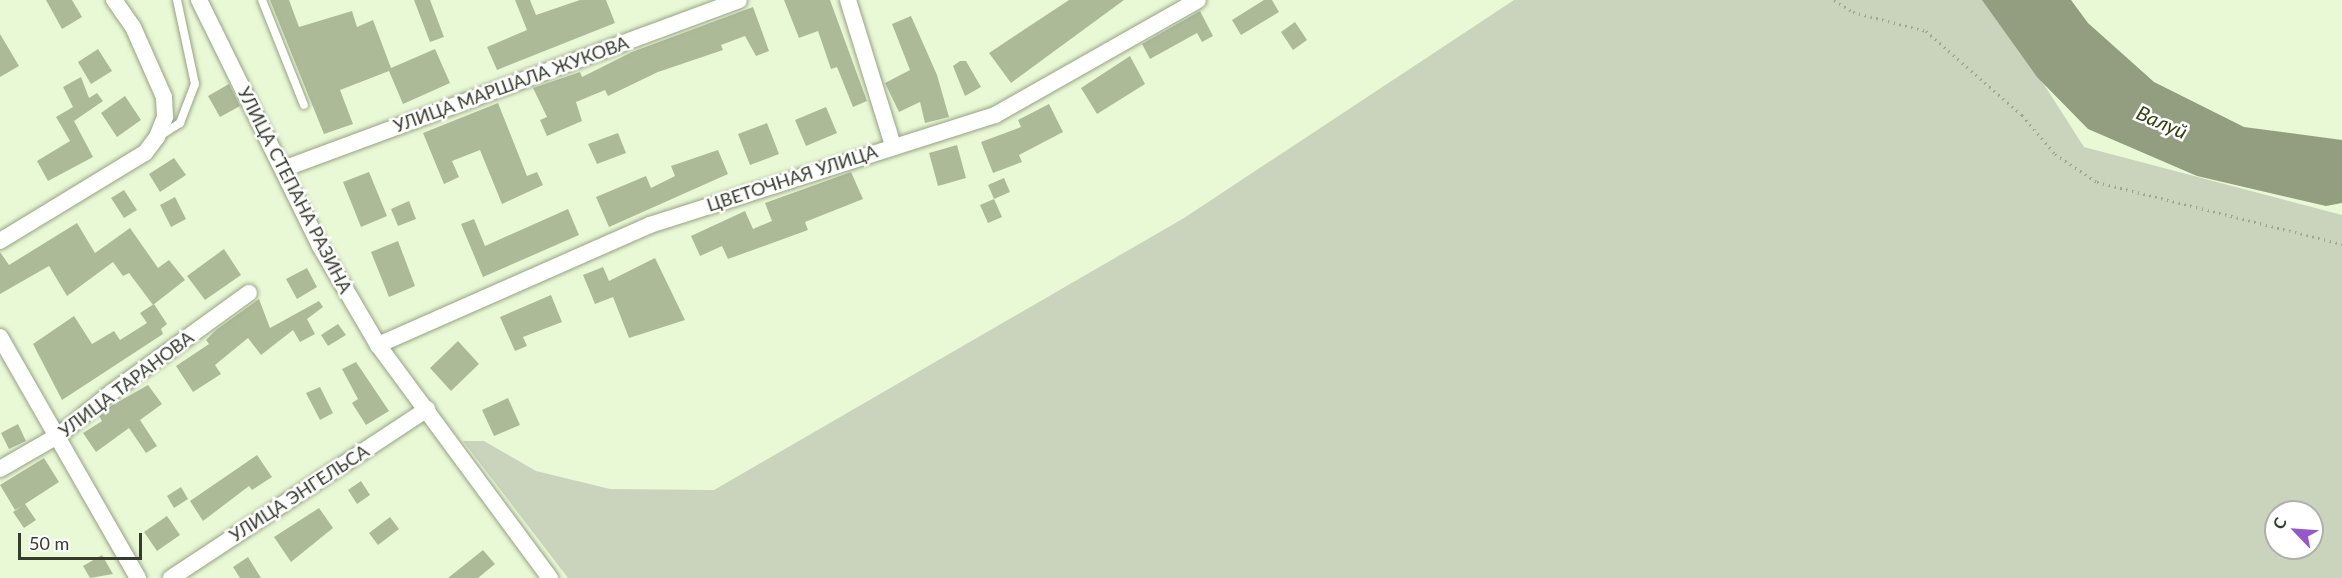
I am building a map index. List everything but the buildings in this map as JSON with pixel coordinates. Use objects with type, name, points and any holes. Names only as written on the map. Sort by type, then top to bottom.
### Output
[{"type":"street","points":[[0,241],[146,153],[157,137],[165,117],[164,97],[133,27],[114,0]]},
{"type":"street","name":"УЛИЦА СТЕПАНА РАЗИНА","points":[[199,0],[320,246],[378,345],[550,578]]},
{"type":"street","name":"УЛИЦА МАРШАЛА ЖУКОВА","points":[[283,169],[739,0]]},
{"type":"street","points":[[848,0],[893,145]]},
{"type":"street","name":"ЦВЕТОЧНАЯ УЛИЦА","points":[[378,345],[650,225],[893,145],[995,115],[1198,0]]},
{"type":"street","name":"УЛИЦА ТАРАНОВА","points":[[0,469],[59,435],[112,392],[249,293]]},
{"type":"street","points":[[0,338],[59,435],[138,578]]},
{"type":"street","name":"УЛИЦА ЭНГЕЛЬСА","points":[[171,578],[427,409]]},
{"type":"lane","points":[[157,137],[180,123],[195,84],[177,0]]},
{"type":"lane","points":[[262,0],[304,105]]},
{"type":"path","points":[[1834,0],[1853,12],[1926,32],[2022,115],[2055,154],[2097,182],[2342,244]]},
{"type":"shaded area","points":[[1514,0],[1990,0],[2084,147],[2342,215],[2342,578],[568,578],[463,441],[484,441],[536,471],[610,489],[714,490],[1184,218]]},
{"type":"water","name":"Валуй","points":[[1982,0],[2071,0],[2088,23],[2154,82],[2244,127],[2342,140],[2342,203],[2326,206],[2197,176],[2088,129],[2037,77]]}]
